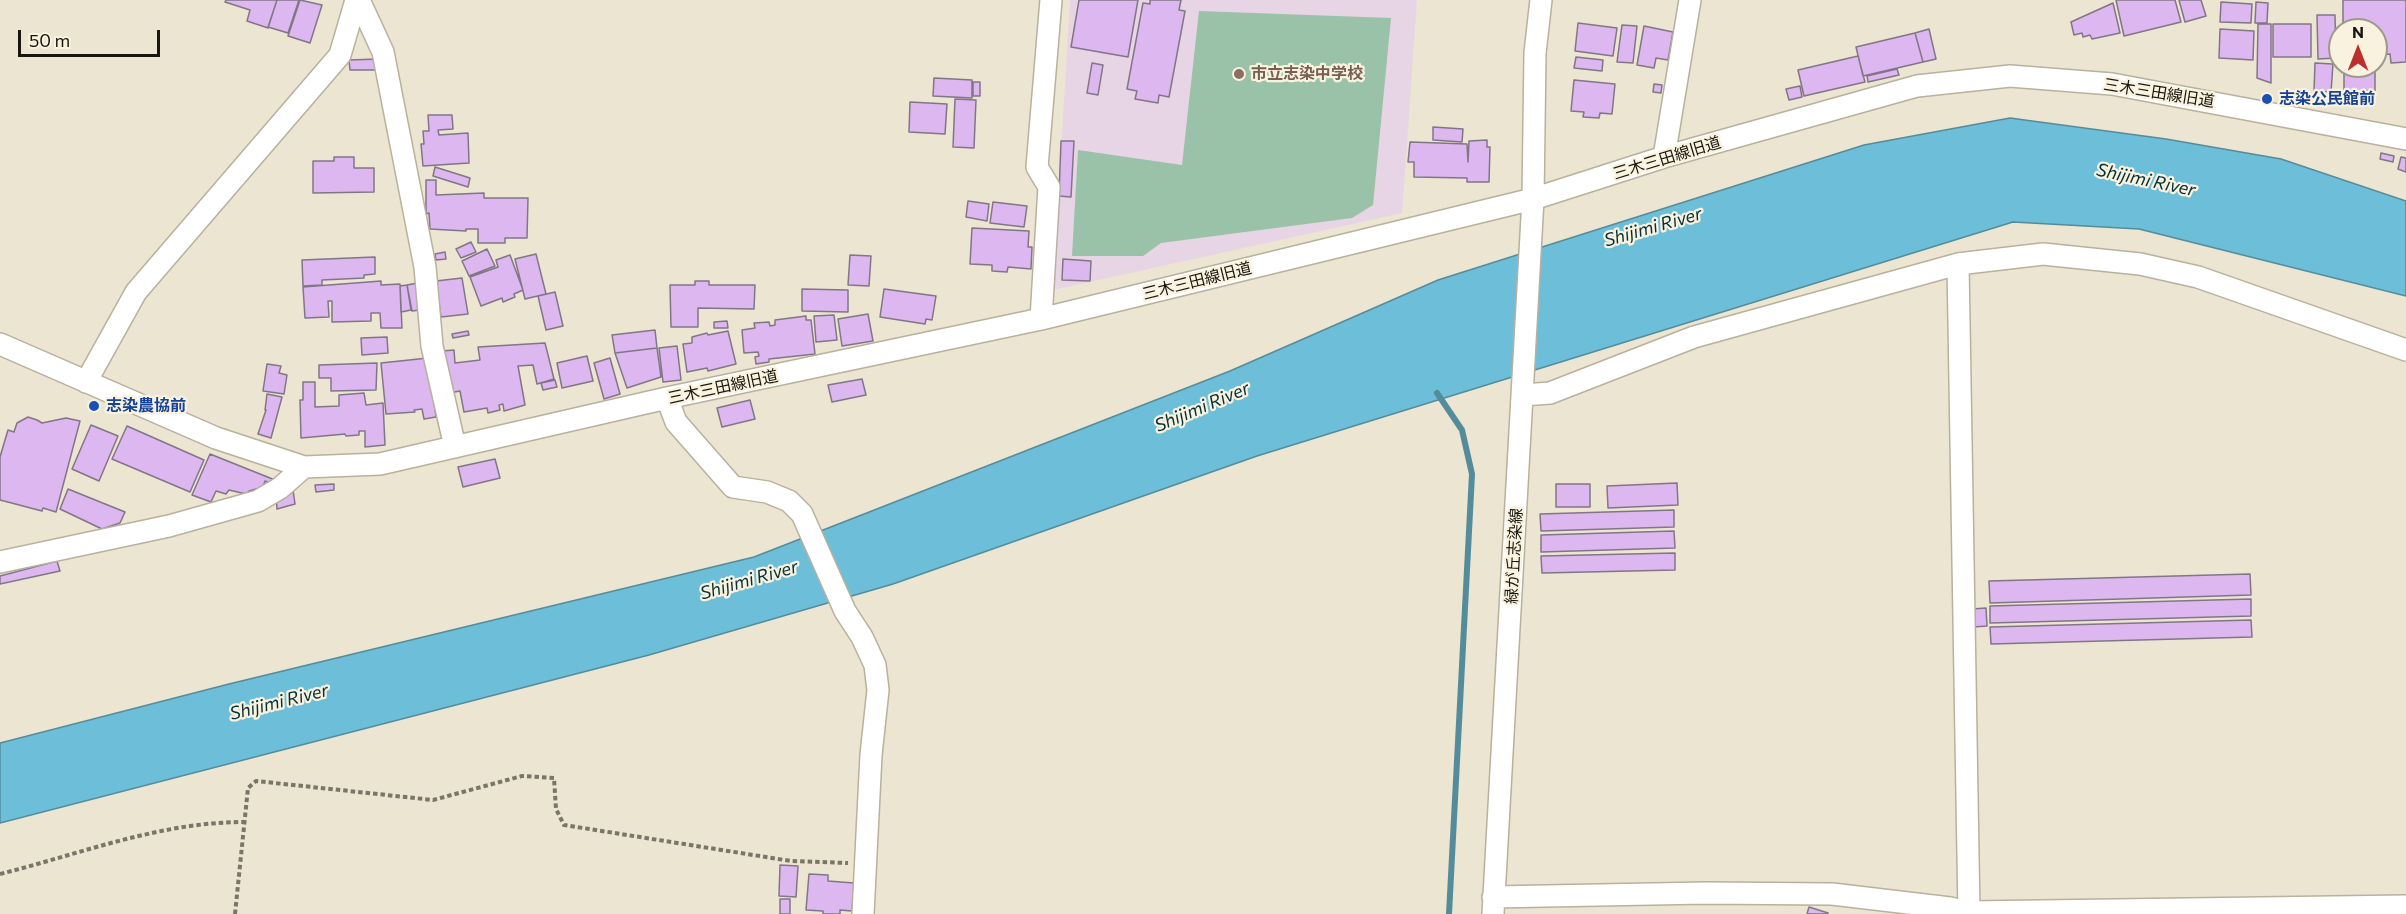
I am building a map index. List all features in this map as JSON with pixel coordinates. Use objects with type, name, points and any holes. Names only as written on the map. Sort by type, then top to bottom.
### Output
[{"type":"street","points":[[86,382],[136,292],[340,55],[357,0]]},
{"type":"street","points":[[357,0],[383,52],[424,267],[432,346],[455,447]]},
{"type":"street","points":[[1041,319],[1049,187],[1037,167],[1050,0]]},
{"type":"street","name":"緑が丘志染線","points":[[1493,905],[1533,199],[1535,53],[1541,0]]},
{"type":"street","points":[[1664,158],[1690,0]]},
{"type":"street","name":"三木三田線旧道","points":[[0,344],[216,438],[304,467],[380,464],[668,398],[1041,319],[1533,199],[1664,158],[1917,86],[2010,76],[2112,84],[2406,139]]},
{"type":"street","points":[[1523,395],[1550,393],[1694,337],[1958,264],[2043,254],[2140,264],[2198,277],[2406,350]]},
{"type":"street","points":[[1958,264],[1969,913]]},
{"type":"street","points":[[668,398],[676,422],[733,488],[767,492],[789,501],[802,514],[845,611],[862,637],[875,665],[878,690],[871,755],[862,914]]},
{"type":"street","points":[[0,562],[169,526],[258,501],[280,488],[304,467]]},
{"type":"street","points":[[1493,905],[1705,893],[1833,894],[1950,908],[1969,913],[2406,906]]},
{"type":"path","points":[[235,914],[248,788],[256,781],[433,800],[522,776],[554,778],[556,809],[564,825],[791,861],[864,863]]},
{"type":"path","points":[[0,874],[114,841],[188,827],[244,822]]},
{"type":"shaded area","name":"市立志染中学校","points":[[1070,0],[1417,0],[1402,213],[1053,290]]},
{"type":"green space","points":[[1199,11],[1391,18],[1373,205],[1352,218],[1161,243],[1143,256],[1072,256],[1078,150],[1182,165]]},
{"type":"water","name":"Shijimi River","points":[[2010,118],[2166,139],[2281,159],[2406,201],[2406,296],[2139,229],[2013,222],[1257,456],[893,584],[649,655],[0,823],[0,743],[229,684],[754,557],[1230,371],[1438,280],[1864,145]]},
{"type":"building","points":[[226,0],[277,0],[268,28],[247,21],[250,10],[225,2]]},
{"type":"building","points":[[277,0],[299,0],[288,33],[268,27]]},
{"type":"building","points":[[300,0],[322,5],[310,43],[288,36]]},
{"type":"building","points":[[1079,0],[1138,0],[1128,57],[1071,47]]},
{"type":"building","points":[[1150,0],[1181,0],[1179,10],[1185,11],[1169,97],[1159,95],[1158,103],[1135,99],[1137,91],[1127,89],[1143,3],[1150,4]]},
{"type":"building","points":[[2116,0],[2175,0],[2181,22],[2124,36]]},
{"type":"building","points":[[2179,0],[2201,0],[2206,16],[2185,22]]},
{"type":"building","points":[[2343,0],[2406,0],[2406,62],[2391,63],[2390,54],[2388,54],[2388,18],[2343,18]]},
{"type":"building","points":[[2221,2],[2252,4],[2251,23],[2220,22]]},
{"type":"building","points":[[2256,2],[2268,3],[2267,23],[2255,23]]},
{"type":"building","points":[[2113,3],[2120,33],[2092,39],[2090,35],[2083,37],[2082,33],[2074,35],[2071,22]]},
{"type":"building","points":[[2317,15],[2335,15],[2335,18],[2328,18],[2328,58],[2318,59]]},
{"type":"building","points":[[1578,23],[1617,28],[1613,56],[1575,51]]},
{"type":"building","points":[[2258,24],[2271,24],[2271,83],[2257,78]]},
{"type":"building","points":[[2273,24],[2311,24],[2311,57],[2273,57]]},
{"type":"building","points":[[1622,25],[1637,26],[1633,63],[1617,62]]},
{"type":"building","points":[[1644,26],[1673,32],[1668,60],[1656,58],[1654,68],[1637,65]]},
{"type":"building","points":[[1929,29],[1936,59],[1923,62],[1915,33]]},
{"type":"building","points":[[2220,29],[2254,31],[2253,60],[2219,58]]},
{"type":"building","points":[[1915,33],[1923,62],[1863,76],[1856,47]]},
{"type":"building","points":[[1858,56],[1865,82],[1804,96],[1798,70]]},
{"type":"building","points":[[1576,57],[1603,60],[1602,71],[1574,68]]},
{"type":"building","points":[[379,59],[380,70],[350,70],[349,60]]},
{"type":"building","points":[[1092,63],[1103,65],[1098,95],[1087,93]]},
{"type":"building","points":[[2315,63],[2328,64],[2328,78],[2332,78],[2331,92],[2314,91]]},
{"type":"building","points":[[1897,69],[1899,75],[1868,82],[1867,76]]},
{"type":"building","points":[[934,78],[972,80],[972,98],[933,96]]},
{"type":"building","points":[[2344,78],[2375,78],[2375,91],[2344,91]]},
{"type":"building","points":[[1574,80],[1615,84],[1612,114],[1600,113],[1599,118],[1583,117],[1584,112],[1571,111]]},
{"type":"building","points":[[973,82],[980,82],[980,96],[973,96]]},
{"type":"building","points":[[1654,84],[1662,85],[1661,93],[1653,92]]},
{"type":"building","points":[[1800,86],[1802,97],[1789,100],[1786,89]]},
{"type":"building","points":[[955,99],[976,100],[974,148],[953,147]]},
{"type":"building","points":[[910,102],[947,104],[945,134],[909,132]]},
{"type":"building","points":[[428,115],[452,115],[453,129],[438,130],[439,135],[468,133],[469,163],[423,166],[421,144],[424,144],[423,131],[429,131]]},
{"type":"building","points":[[1433,127],[1463,129],[1462,142],[1433,140]]},
{"type":"building","points":[[1487,140],[1487,147],[1490,147],[1489,182],[1467,182],[1467,178],[1414,177],[1414,162],[1408,162],[1410,142],[1467,144],[1468,162],[1469,141]]},
{"type":"building","points":[[1061,141],[1074,141],[1071,197],[1059,196]]},
{"type":"building","points":[[2381,153],[2394,156],[2393,162],[2380,159]]},
{"type":"building","points":[[334,157],[354,157],[354,168],[374,168],[374,192],[313,193],[313,161],[334,161]]},
{"type":"building","points":[[2401,157],[2406,158],[2406,172],[2398,169]]},
{"type":"building","points":[[435,167],[470,178],[468,187],[433,176]]},
{"type":"building","points":[[426,180],[436,180],[436,195],[484,193],[484,198],[528,198],[527,238],[505,238],[505,243],[478,243],[478,229],[466,229],[466,231],[430,229],[429,213],[426,214]]},
{"type":"building","points":[[968,201],[989,204],[987,221],[966,217]]},
{"type":"building","points":[[993,202],[1027,206],[1024,227],[990,223]]},
{"type":"building","points":[[972,228],[1029,231],[1028,247],[1032,247],[1031,269],[1008,267],[1007,272],[992,271],[992,265],[970,264]]},
{"type":"building","points":[[471,242],[476,252],[461,258],[456,249]]},
{"type":"building","points":[[487,249],[495,266],[469,276],[462,261]]},
{"type":"building","points":[[445,252],[446,259],[436,260],[435,254]]},
{"type":"building","points":[[536,254],[546,294],[525,299],[515,259]]},
{"type":"building","points":[[510,255],[523,290],[514,294],[515,297],[503,302],[502,298],[481,306],[470,277],[498,267],[496,260]]},
{"type":"building","points":[[850,255],[871,256],[869,286],[848,285]]},
{"type":"building","points":[[375,257],[375,274],[364,275],[364,278],[322,280],[322,285],[303,286],[302,260]]},
{"type":"building","points":[[1063,259],[1091,261],[1090,281],[1062,280]]},
{"type":"building","points":[[462,278],[468,314],[441,317],[436,281]]},
{"type":"building","points":[[381,281],[381,285],[400,284],[402,328],[381,328],[380,313],[371,313],[371,321],[332,322],[332,301],[328,301],[329,317],[305,318],[303,287]]},
{"type":"building","points":[[695,281],[709,281],[709,285],[755,285],[754,309],[698,308],[698,327],[671,327],[670,285],[695,285]]},
{"type":"building","points":[[423,282],[427,309],[412,311],[407,285]]},
{"type":"building","points":[[407,285],[411,310],[401,312],[400,286]]},
{"type":"building","points":[[802,289],[848,290],[848,312],[802,311]]},
{"type":"building","points":[[884,289],[936,296],[932,320],[926,319],[925,324],[880,317]]},
{"type":"building","points":[[555,292],[563,326],[546,330],[538,296]]},
{"type":"building","points":[[868,314],[873,341],[842,346],[838,319]]},
{"type":"building","points":[[834,315],[837,340],[816,342],[814,316]]},
{"type":"building","points":[[806,316],[806,320],[811,320],[815,354],[769,359],[769,362],[756,364],[755,357],[759,356],[758,352],[744,353],[742,330],[755,328],[754,323],[769,322],[770,326],[775,325],[775,320]]},
{"type":"building","points":[[727,321],[728,328],[714,328],[714,322]]},
{"type":"building","points":[[655,330],[657,348],[615,353],[612,335]]},
{"type":"building","points":[[468,331],[469,335],[453,338],[452,334]]},
{"type":"building","points":[[728,331],[736,364],[708,371],[707,368],[687,372],[683,344],[692,343],[692,337]]},
{"type":"building","points":[[387,337],[388,353],[362,355],[361,338]]},
{"type":"building","points":[[545,343],[554,379],[537,384],[533,365],[518,366],[525,405],[504,411],[503,404],[499,405],[500,410],[488,413],[487,408],[464,412],[460,391],[449,393],[442,351],[454,350],[455,363],[480,360],[478,347]]},
{"type":"building","points":[[677,346],[681,380],[663,382],[659,348]]},
{"type":"building","points":[[657,348],[661,377],[627,388],[615,353]]},
{"type":"building","points":[[587,356],[593,381],[562,388],[557,363]]},
{"type":"building","points":[[428,358],[436,417],[424,419],[422,409],[414,410],[415,412],[386,414],[381,363]]},
{"type":"building","points":[[610,358],[620,394],[604,399],[594,363]]},
{"type":"building","points":[[377,363],[376,390],[331,391],[331,378],[319,378],[319,365]]},
{"type":"building","points":[[267,364],[281,366],[279,373],[287,375],[284,394],[263,391]]},
{"type":"building","points":[[862,379],[866,395],[832,402],[828,385]]},
{"type":"building","points":[[555,380],[557,387],[543,390],[541,383]]},
{"type":"building","points":[[303,382],[315,382],[315,407],[339,406],[339,395],[364,393],[366,405],[383,403],[385,445],[365,447],[365,431],[359,431],[359,435],[301,438],[300,400],[303,400]]},
{"type":"building","points":[[267,394],[282,397],[271,438],[258,434],[266,410]]},
{"type":"building","points":[[750,400],[755,419],[722,427],[717,408]]},
{"type":"building","points":[[28,417],[42,423],[66,418],[80,421],[56,512],[43,508],[42,511],[0,500],[0,457],[8,430],[14,432],[17,423]]},
{"type":"building","points":[[91,425],[118,436],[99,481],[72,469]]},
{"type":"building","points":[[127,426],[204,460],[190,492],[112,459]]},
{"type":"building","points":[[210,454],[275,480],[273,484],[265,481],[263,487],[246,494],[229,490],[226,494],[216,491],[211,502],[192,495]]},
{"type":"building","points":[[495,459],[500,478],[463,487],[458,467]]},
{"type":"building","points":[[1677,483],[1678,505],[1608,508],[1607,486]]},
{"type":"building","points":[[334,484],[334,490],[316,492],[315,485]]},
{"type":"building","points":[[1556,484],[1590,484],[1590,507],[1556,507]]},
{"type":"building","points":[[68,489],[125,512],[120,523],[102,529],[60,509]]},
{"type":"building","points":[[293,490],[295,504],[277,509],[276,495]]},
{"type":"building","points":[[1674,510],[1674,527],[1541,531],[1540,514]]},
{"type":"building","points":[[1674,531],[1675,548],[1541,552],[1541,535]]},
{"type":"building","points":[[1675,553],[1675,570],[1542,573],[1541,556]]},
{"type":"building","points":[[57,561],[60,571],[0,584],[0,576]]},
{"type":"building","points":[[2250,574],[2251,595],[1990,603],[1989,581]]},
{"type":"building","points":[[2251,599],[2251,616],[1990,623],[1990,606]]},
{"type":"building","points":[[1986,608],[1987,626],[1973,627],[1972,609]]},
{"type":"building","points":[[2251,620],[2252,637],[1991,644],[1990,627]]},
{"type":"building","points":[[780,865],[798,866],[796,897],[779,896]]},
{"type":"building","points":[[809,874],[828,875],[828,881],[854,883],[852,911],[840,910],[840,914],[823,914],[823,911],[806,910]]},
{"type":"building","points":[[780,899],[790,899],[790,914],[780,914]]},
{"type":"building","points":[[1809,907],[1828,913],[1828,914],[1807,914]]},
{"type":"waterway","points":[[1437,393],[1462,430],[1472,474],[1449,914]]},
{"type":"place","name":"市立志染中学校","points":[[1239,74]]},
{"type":"place","name":"志染公民館前","points":[[2267,99]]},
{"type":"place","name":"志染農協前","points":[[94,406]]}]
